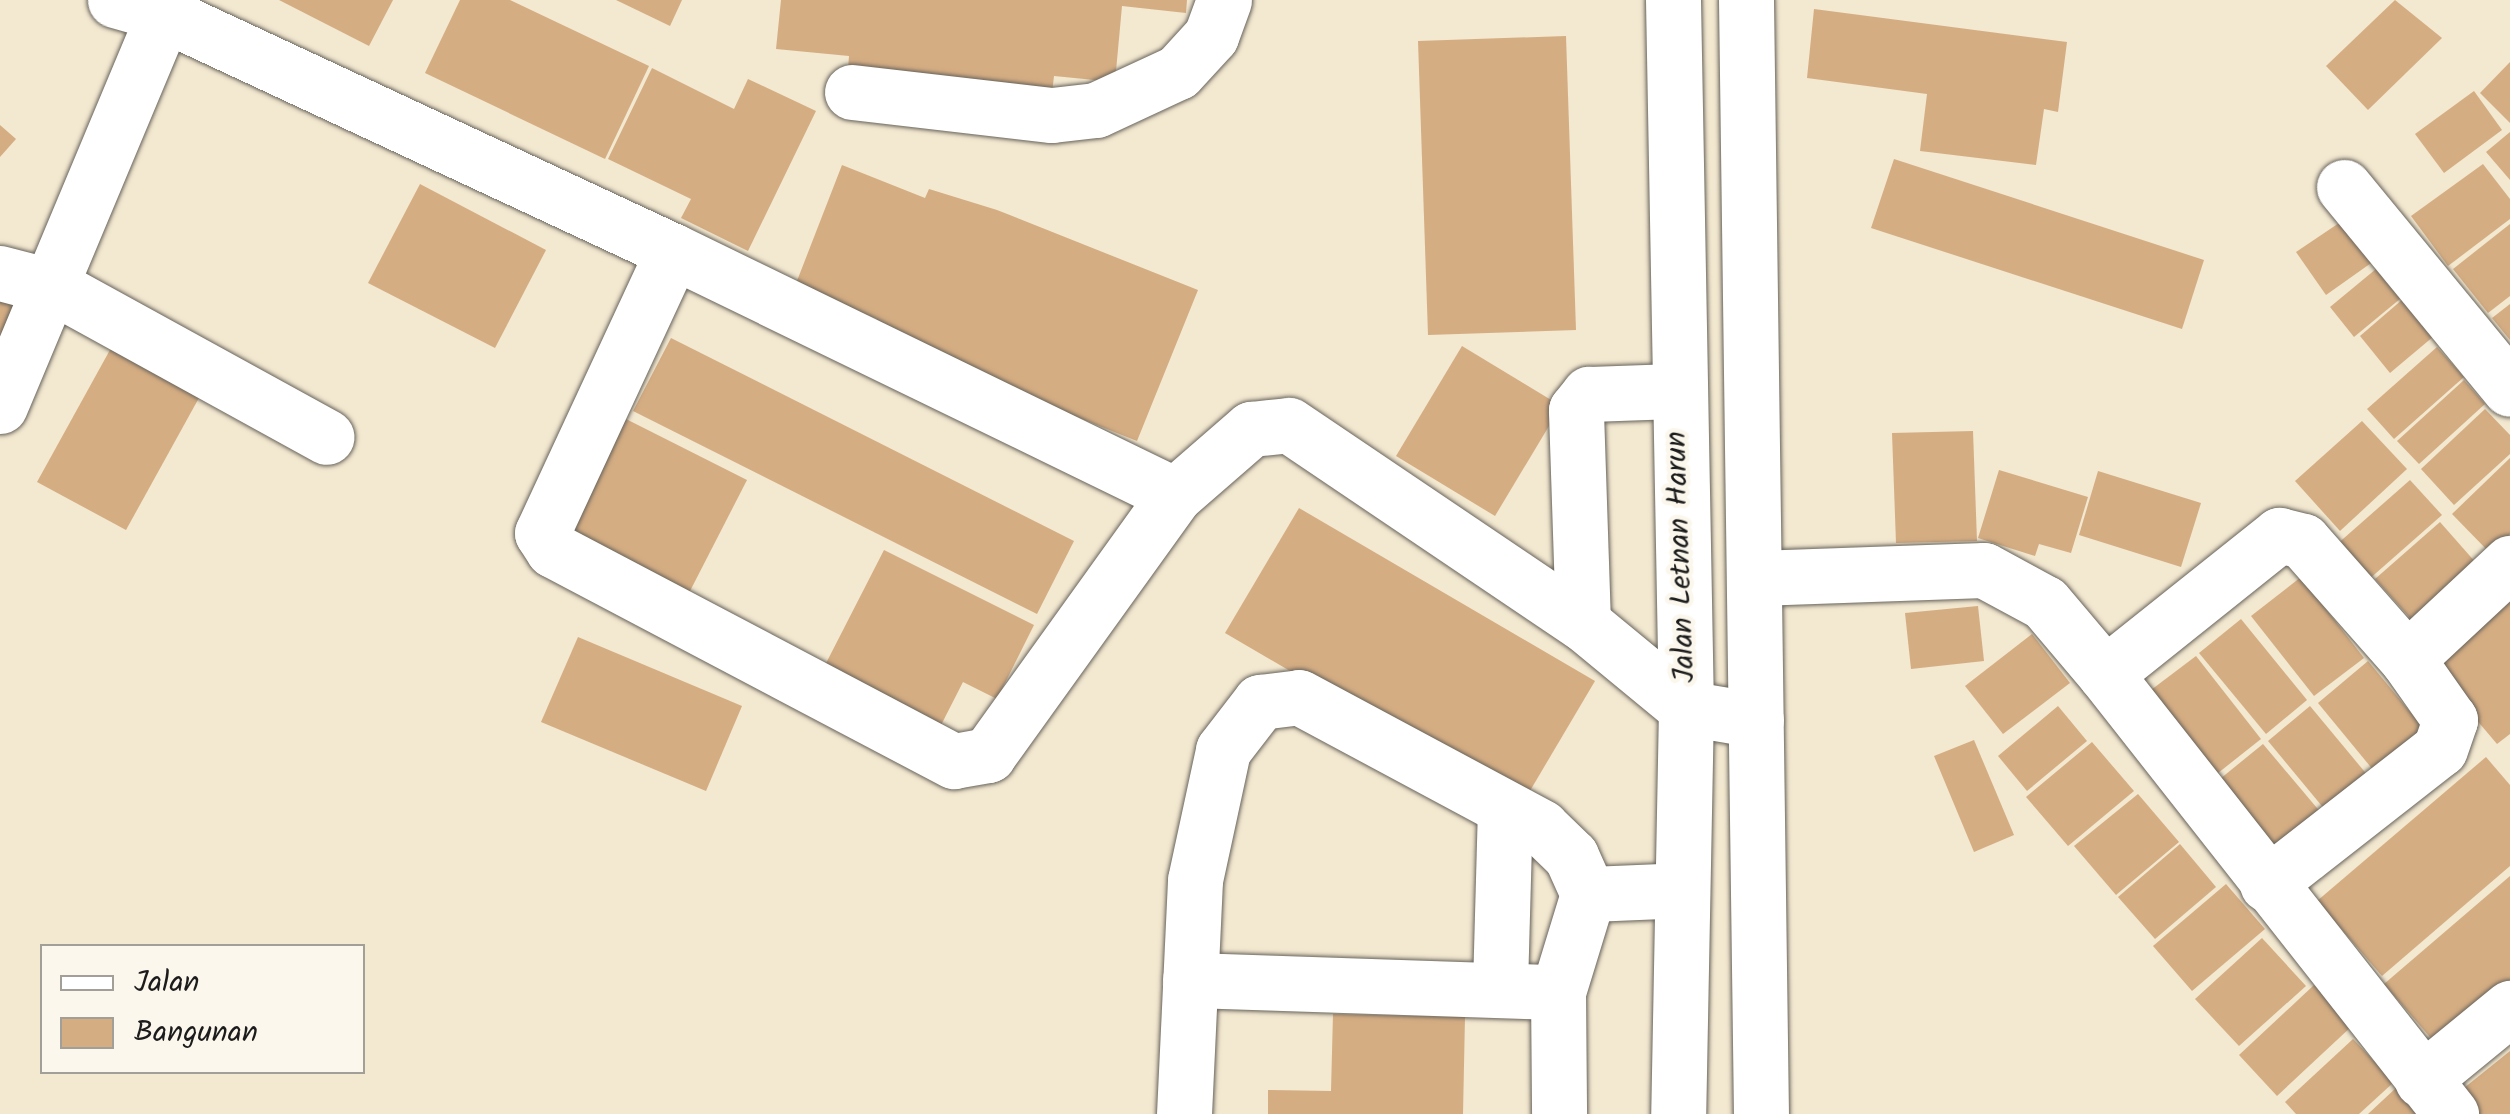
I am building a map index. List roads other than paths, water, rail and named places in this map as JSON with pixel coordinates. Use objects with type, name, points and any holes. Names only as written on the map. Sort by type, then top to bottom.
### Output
[{"type":"street","points":[[852,92],[1052,115],[1096,110],[1178,72],[1211,36],[1224,0]]},
{"type":"street","name":"Jalan Letnan Harun","points":[[1673,0],[1675,390],[1686,708],[1678,1114]]},
{"type":"street","points":[[1746,0],[1757,578],[1761,1114]]},
{"type":"street","points":[[0,406],[54,288],[150,5],[673,251],[1174,495]]},
{"type":"street","points":[[2344,186],[2510,389]]},
{"type":"street","points":[[673,251],[542,533],[553,550],[954,761],[988,755],[1174,495],[1250,430],[1289,425],[1583,623],[1686,708],[1756,720]]},
{"type":"street","points":[[0,273],[54,288],[326,437]]},
{"type":"street","points":[[1583,623],[1576,410],[1589,394],[1675,390]]},
{"type":"street","points":[[2105,674],[2279,534],[2303,541],[2407,659],[2450,720],[2440,748],[2267,884]]},
{"type":"street","points":[[2407,659],[2510,563]]},
{"type":"street","points":[[1757,578],[1984,570],[2045,603],[2437,1097],[2510,1008]]},
{"type":"street","points":[[1184,1114],[1195,880],[1223,750],[1260,702],[1299,698],[1560,843],[1588,894],[1558,992],[1559,1114]]},
{"type":"street","points":[[1500,986],[1505,810]]},
{"type":"street","points":[[1588,894],[1682,890]]},
{"type":"street","points":[[1190,980],[1500,986],[1558,992]]}]
